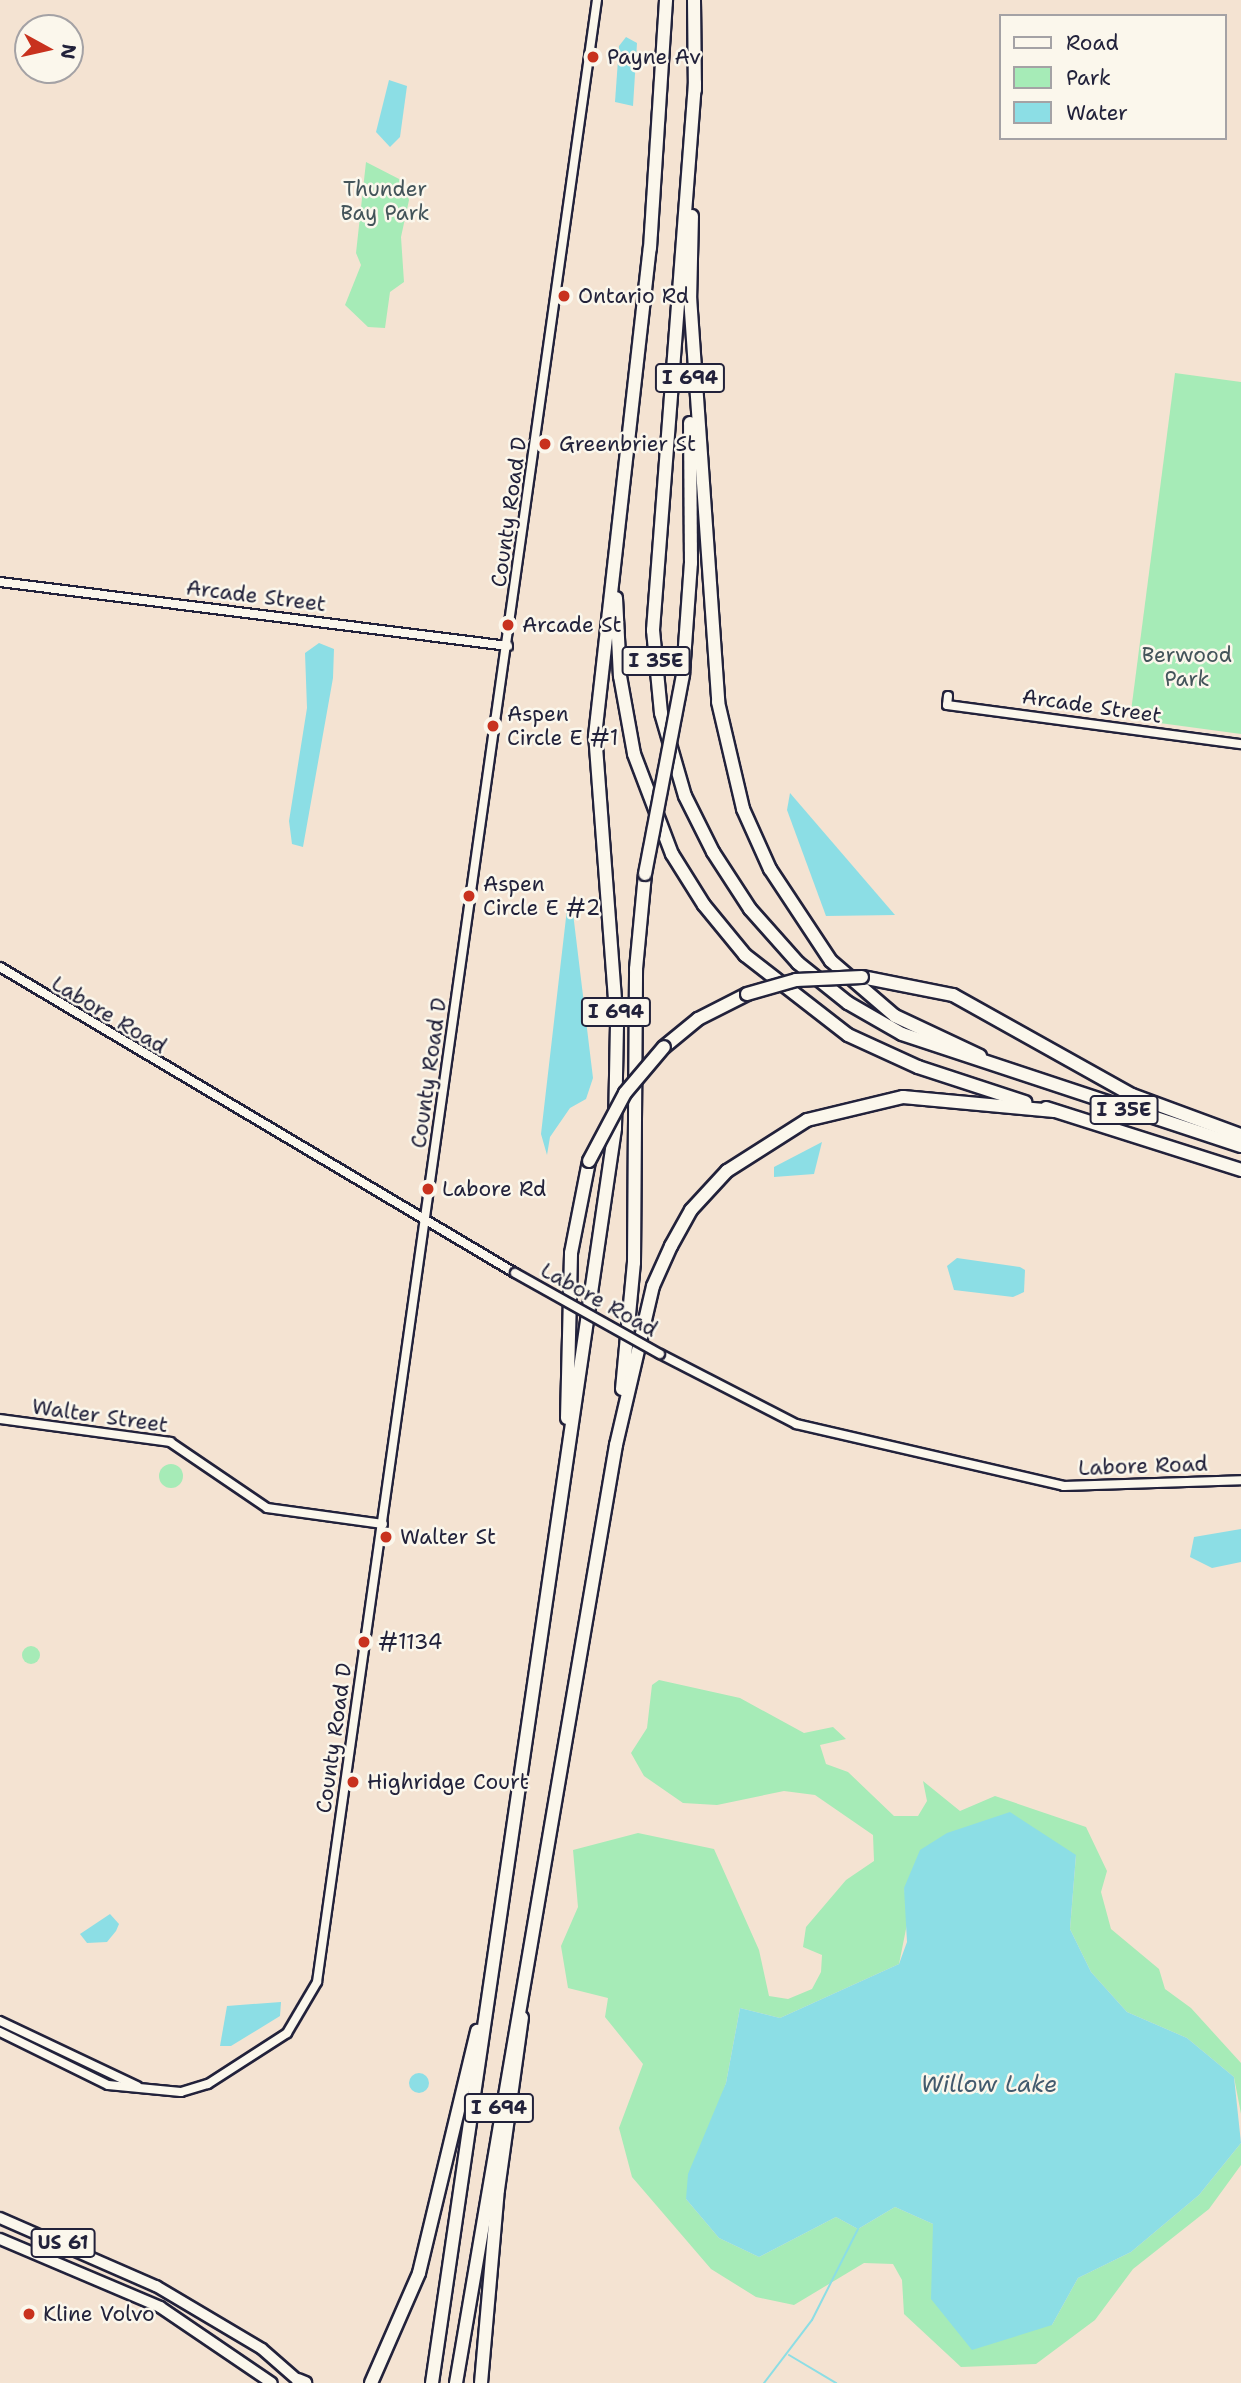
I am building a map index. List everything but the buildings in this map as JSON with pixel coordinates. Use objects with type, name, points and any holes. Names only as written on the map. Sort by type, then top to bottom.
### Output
[{"type":"highway","name":"I 35E","points":[[666,0],[650,248],[615,573],[620,676],[634,754],[672,853],[712,915],[746,955],[848,1035],[918,1067],[1241,1170]]},
{"type":"highway","name":"I 35E","points":[[694,0],[695,82],[653,630],[661,713],[685,796],[750,909],[798,963],[848,1003],[902,1034],[1007,1072],[1241,1146]]},
{"type":"highway","name":"I 694","points":[[456,2383],[546,1834],[616,1445],[634,1263],[636,970],[645,874],[683,674],[691,563],[690,297],[695,82]]},
{"type":"highway","points":[[690,297],[716,676],[743,809],[770,869],[831,961],[895,1016],[1007,1072]]},
{"type":"highway","name":"I 694","points":[[432,2383],[615,1128],[617,1026],[595,771],[601,657],[615,573]]},
{"type":"highway","points":[[568,1450],[570,1265],[589,1161],[625,1093],[664,1046],[698,1019],[747,994],[796,980],[862,976],[953,995],[1132,1095],[1241,1135]]},
{"type":"highway","points":[[616,1445],[653,1286],[691,1210],[727,1171],[807,1120],[855,1104],[938,1096],[1054,1111]]},
{"type":"highway","points":[[481,2383],[498,2190],[546,1834]]},
{"type":"highway","points":[[370,2383],[382,2363],[419,2273],[488,1997]]},
{"type":"main road","name":"US 61","points":[[0,2218],[166,2292],[262,2350],[301,2382]]},
{"type":"main road","name":"US 61","points":[[0,2239],[160,2307],[272,2383]]},
{"type":"street","name":"County Road D","points":[[150,2090],[181,2092],[219,2078],[287,2033],[310,2002],[383,1524],[597,0]]},
{"type":"street","name":"Arcade Street","points":[[0,582],[508,646]]},
{"type":"street","name":"Arcade Street","points":[[948,696],[947,705],[1241,744]]},
{"type":"street","name":"Labore Road","points":[[0,967],[426,1223],[660,1354],[796,1424],[1057,1485],[1241,1480]]},
{"type":"street","name":"Walter Street","points":[[0,1419],[170,1442],[267,1508],[383,1524]]},
{"type":"street","points":[[0,2021],[110,2078],[150,2090]]},
{"type":"street","points":[[0,2032],[108,2085],[150,2090]]},
{"type":"green space","name":"Thunder Bay Park","points":[[366,162],[403,181],[409,200],[401,237],[404,282],[390,292],[385,328],[368,327],[345,305],[361,265],[356,253]]},
{"type":"green space","name":"Berwood Park","points":[[1175,373],[1241,382],[1241,734],[1130,719]]},
{"type":"green space","points":[[171,1464],[179,1468],[183,1476],[179,1484],[171,1488],[163,1484],[159,1476],[163,1468]]},
{"type":"green space","points":[[27,1646],[35,1646],[40,1655],[38,1662],[27,1664],[22,1659],[22,1651]]},
{"type":"green space","points":[[659,1680],[740,1698],[804,1733],[833,1727],[846,1739],[820,1745],[826,1764],[848,1772],[894,1816],[918,1816],[927,1801],[923,1781],[960,1811],[995,1796],[1086,1827],[1107,1871],[1101,1892],[1111,1929],[1159,1969],[1165,1989],[1191,2008],[1241,2063],[1241,2114],[1234,2077],[1187,2038],[1127,2012],[1091,1972],[1070,1929],[1076,1855],[904,1888],[909,1914],[899,1964],[780,2018],[740,2008],[726,2083],[686,2199],[719,2238],[759,2257],[836,2217],[858,2229],[895,2207],[933,2224],[934,2240],[1052,2325],[1078,2278],[1131,2252],[1199,2195],[1241,2143],[1241,2165],[1209,2209],[1133,2269],[1095,2320],[1036,2364],[961,2367],[904,2314],[902,2280],[893,2264],[864,2263],[794,2305],[756,2297],[711,2269],[632,2177],[619,2128],[643,2064],[605,2017],[608,1998],[568,1988],[561,1946],[578,1907],[573,1850],[638,1833],[714,1849],[759,1950],[769,1996],[788,1999],[812,1989],[821,1972],[822,1955],[803,1947],[806,1927],[846,1880],[874,1861],[873,1835],[815,1795],[784,1791],[717,1805],[683,1803],[644,1776],[631,1753],[647,1728],[652,1685]]},
{"type":"water","points":[[626,37],[637,43],[633,106],[615,102],[619,46]]},
{"type":"water","points":[[389,80],[407,86],[400,137],[390,147],[376,132]]},
{"type":"water","points":[[319,643],[334,649],[333,678],[303,847],[292,844],[289,821],[307,708],[305,653]]},
{"type":"water","points":[[790,793],[895,915],[826,916],[787,810]]},
{"type":"water","points":[[567,909],[573,913],[593,1078],[586,1099],[570,1108],[550,1137],[547,1155],[541,1134]]},
{"type":"water","points":[[822,1142],[814,1174],[774,1177],[774,1167]]},
{"type":"water","points":[[957,1258],[1020,1267],[1025,1270],[1024,1292],[1013,1297],[954,1290],[947,1266]]},
{"type":"water","points":[[1241,1529],[1241,1562],[1212,1568],[1190,1557],[1194,1537]]},
{"type":"water","name":"Willow Lake","points":[[1010,1812],[1076,1855],[1070,1929],[1091,1972],[1127,2012],[1187,2038],[1234,2077],[1241,2143],[1199,2195],[1131,2252],[1078,2278],[1052,2325],[972,2350],[931,2299],[933,2224],[895,2207],[858,2229],[836,2217],[759,2257],[719,2238],[686,2199],[688,2174],[726,2083],[740,2008],[780,2018],[899,1964],[907,1942],[904,1888],[920,1850],[947,1833]]},
{"type":"water","points":[[110,1914],[119,1924],[116,1931],[107,1942],[87,1943],[80,1934]]},
{"type":"water","points":[[281,2002],[280,2016],[231,2046],[220,2046],[227,2006]]},
{"type":"water","points":[[419,2073],[426,2076],[429,2083],[426,2090],[419,2093],[412,2090],[409,2083],[412,2076]]},
{"type":"waterway","points":[[764,2383],[812,2320],[858,2229]]},
{"type":"waterway","points":[[789,2355],[836,2383]]},
{"type":"place","name":"Payne Av","points":[[593,57]]},
{"type":"place","name":"Ontario Rd","points":[[564,296]]},
{"type":"place","name":"Greenbrier St","points":[[545,444]]},
{"type":"place","name":"Arcade St","points":[[508,625]]},
{"type":"place","name":"Aspen Circle E #1","points":[[493,726]]},
{"type":"place","name":"Aspen Circle E #2","points":[[469,896]]},
{"type":"place","name":"Labore Rd","points":[[428,1189]]},
{"type":"place","name":"Walter St","points":[[386,1537]]},
{"type":"place","name":"#1134","points":[[364,1642]]},
{"type":"place","name":"Highridge Court","points":[[353,1782]]},
{"type":"place","name":"Kline Volvo","points":[[29,2314]]}]
